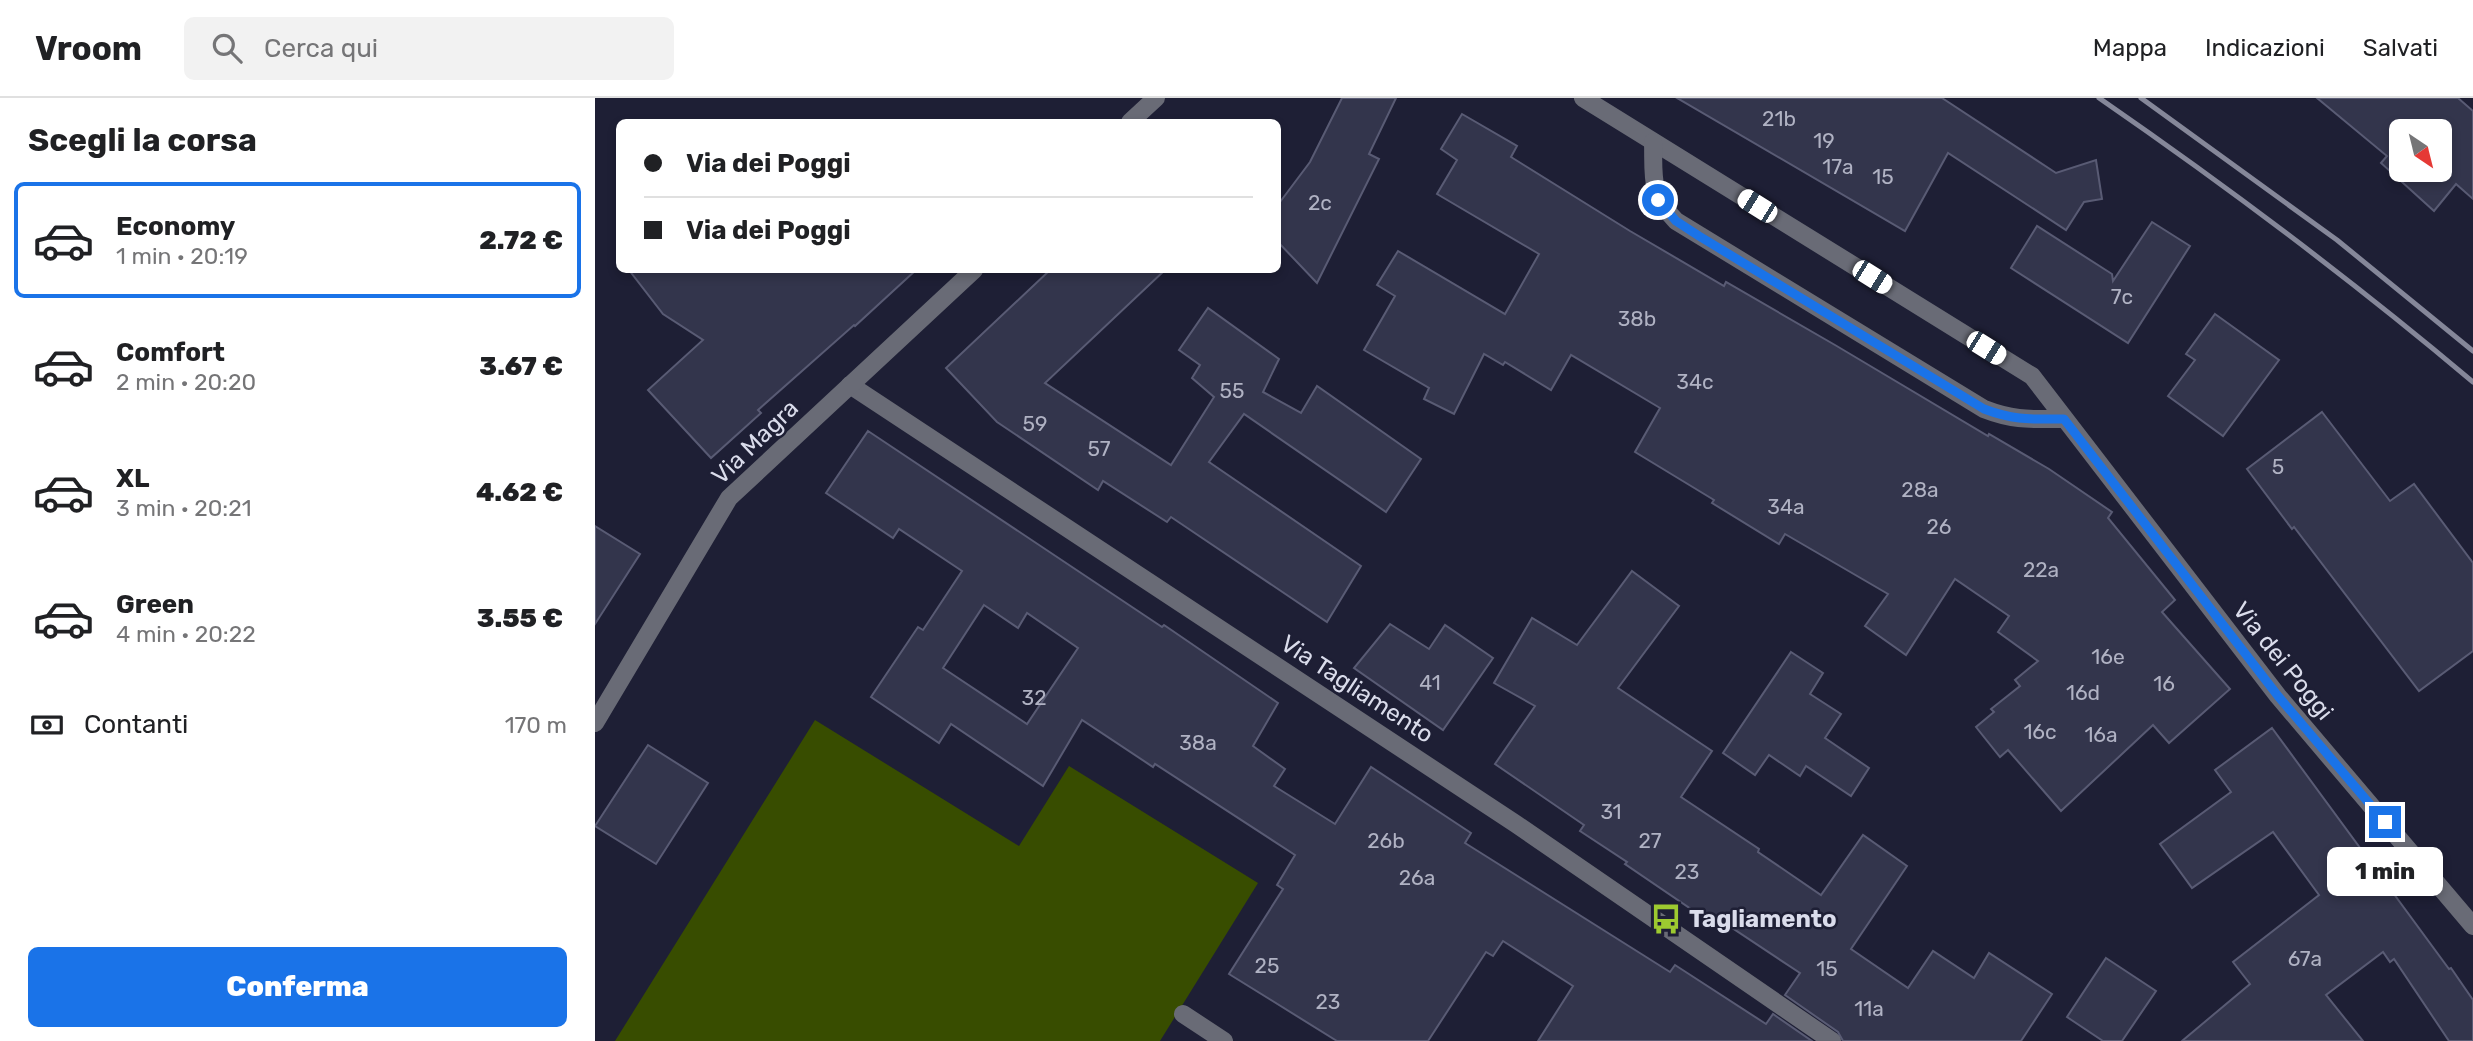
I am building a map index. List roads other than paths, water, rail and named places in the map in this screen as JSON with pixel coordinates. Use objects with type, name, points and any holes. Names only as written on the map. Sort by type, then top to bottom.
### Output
[{"type":"street","points":[[1133,119],[1156,98]]},
{"type":"street","name":"Via dei Poggi","points":[[1583,98],[2032,376],[2278,696],[2473,926]]},
{"type":"street","points":[[1653,142],[1655,190],[1658,200],[1676,221],[1984,409],[2007,418],[2064,419]]},
{"type":"street","name":"Via Magra","points":[[595,723],[729,498],[971,273]]},
{"type":"street","name":"Via Tagliamento","points":[[850,385],[1516,824],[1832,1041]]},
{"type":"street","points":[[1183,1014],[1224,1041]]},
{"type":"railway","points":[[2099,98],[2289,236],[2473,382]]},
{"type":"railway","points":[[2141,98],[2337,240],[2473,351]]},
{"type":"place","name":"Tagliamento","points":[[1666,919]]}]
